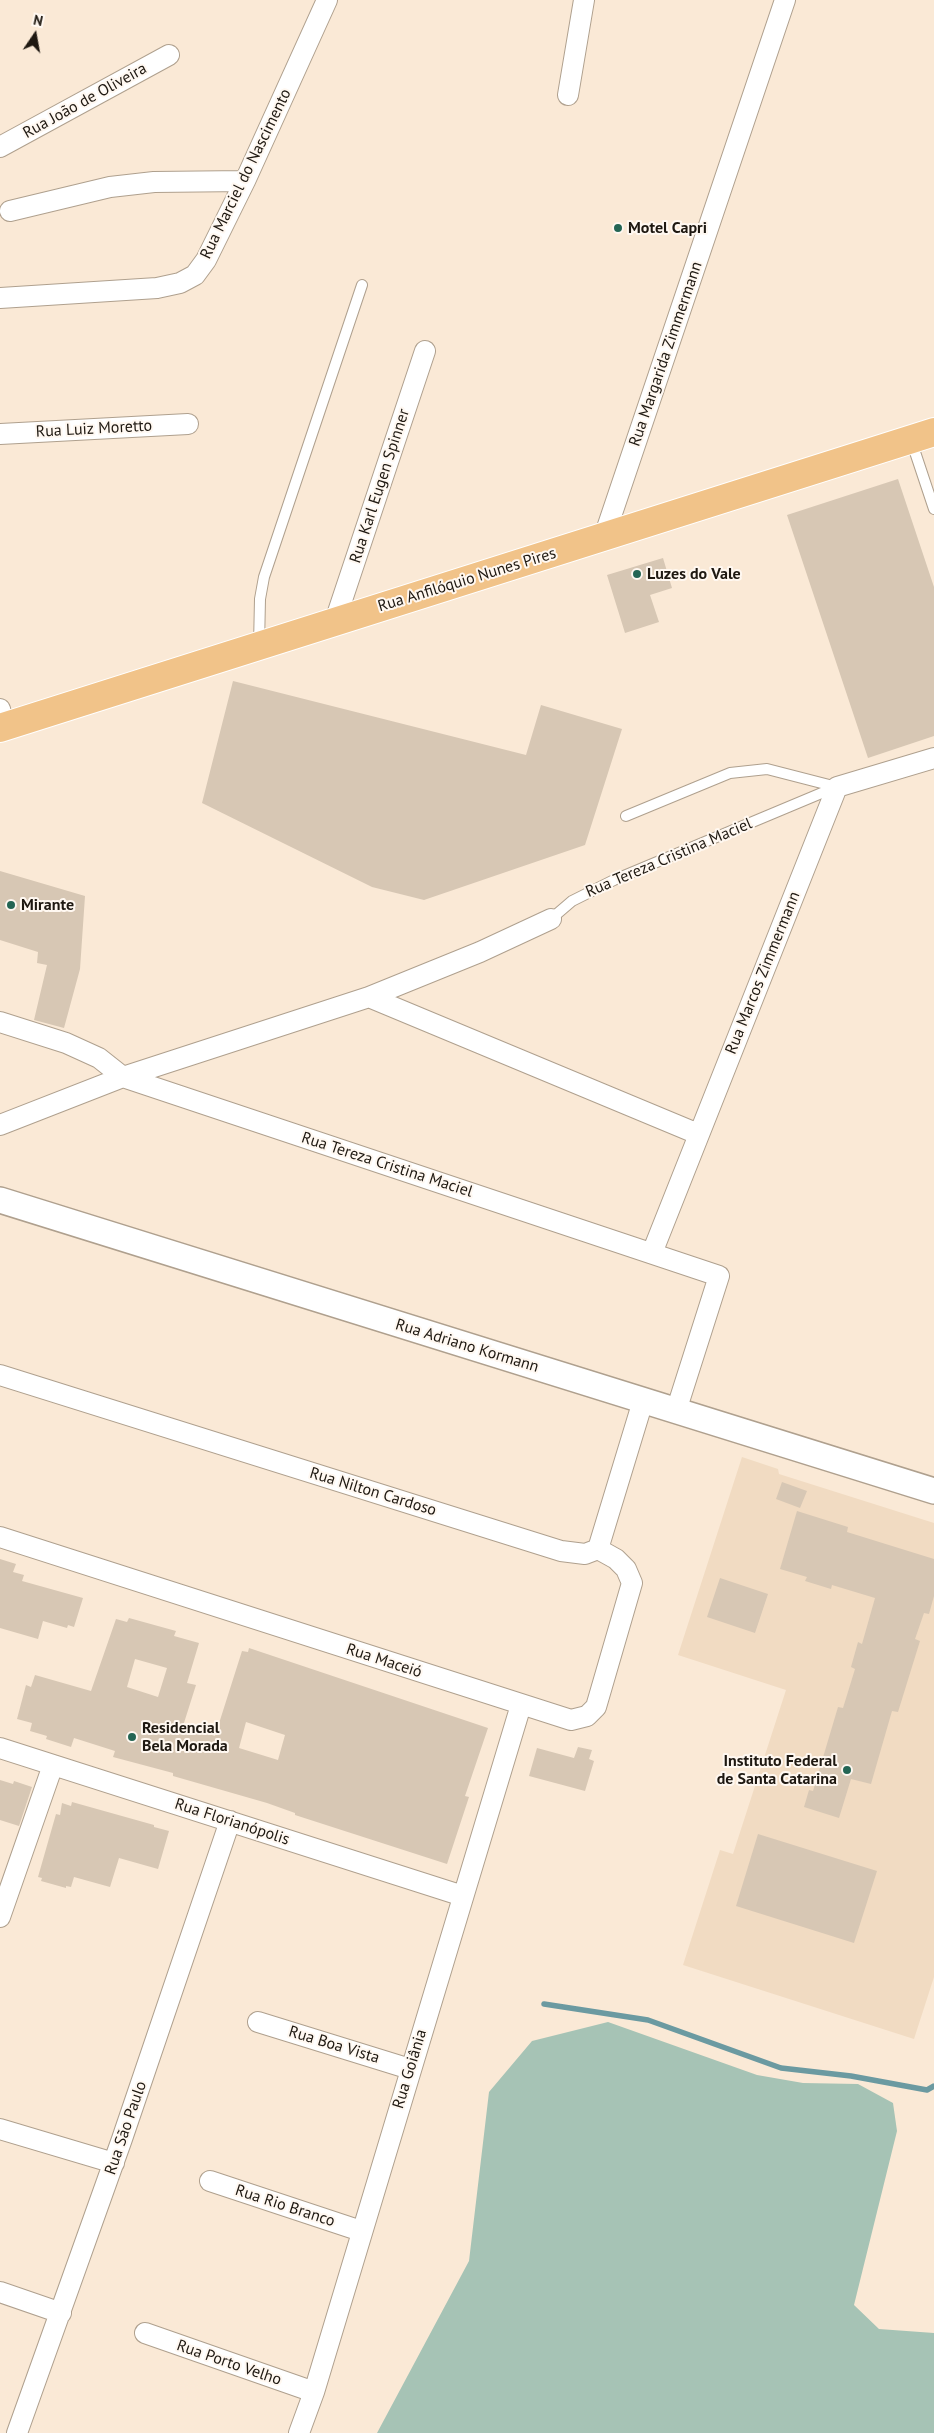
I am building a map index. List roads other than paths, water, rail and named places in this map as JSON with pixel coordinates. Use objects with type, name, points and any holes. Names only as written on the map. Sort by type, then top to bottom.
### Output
[{"type":"main road","name":"Rua Anfilóquio Nunes Pires","points":[[1,721],[259,646],[922,435]]},
{"type":"street","name":"Rua Marciel do Nascimento","points":[[0,298],[157,288],[180,284],[195,276],[206,260],[245,181],[327,0]]},
{"type":"street","points":[[568,95],[584,0]]},
{"type":"street","name":"Rua Margarida Zimmermann","points":[[604,537],[785,0]]},
{"type":"street","name":"Rua João de Oliveira","points":[[0,147],[169,56]]},
{"type":"street","points":[[10,211],[110,187],[154,182],[245,181]]},
{"type":"street","name":"Rua Karl Eugen Spinner","points":[[335,622],[425,350]]},
{"type":"street","name":"Rua Luiz Moretto","points":[[0,434],[188,424]]},
{"type":"street","points":[[837,787],[934,758]]},
{"type":"street","name":"Rua Marcos Zimmermann","points":[[652,1253],[837,787]]},
{"type":"street","name":"Rua Tereza Cristina Maciel","points":[[0,1125],[123,1077],[369,997],[480,952],[551,919]]},
{"type":"street","points":[[369,997],[698,1134]]},
{"type":"street","points":[[0,1022],[66,1043],[99,1058],[123,1077]]},
{"type":"street","name":"Rua Tereza Cristina Maciel","points":[[123,1077],[719,1276],[676,1411]]},
{"type":"street","name":"Rua Adriano Kormann","points":[[0,1200],[934,1491]]},
{"type":"street","name":"Rua Nilton Cardoso","points":[[0,1374],[561,1551],[585,1554],[598,1549]]},
{"type":"street","points":[[598,1549],[643,1401]]},
{"type":"street","name":"Rua Maceió","points":[[0,1537],[571,1720],[586,1716],[596,1707],[632,1583],[626,1569],[616,1559],[598,1549]]},
{"type":"street","name":"Rua Goiânia","points":[[299,2433],[314,2392],[521,1705]]},
{"type":"street","name":"Rua Florianópolis","points":[[0,1748],[463,1896]]},
{"type":"street","points":[[0,1918],[53,1765]]},
{"type":"street","name":"Rua São Paulo","points":[[18,2433],[114,2162],[230,1821]]},
{"type":"street","name":"Rua Boa Vista","points":[[258,2022],[410,2069]]},
{"type":"street","points":[[0,2129],[114,2162]]},
{"type":"street","name":"Rua Rio Branco","points":[[210,2181],[361,2231]]},
{"type":"street","points":[[0,2292],[61,2312]]},
{"type":"street","name":"Rua Porto Velho","points":[[145,2333],[314,2392]]},
{"type":"lane","points":[[259,646],[260,599],[264,577],[362,285]]},
{"type":"lane","points":[[922,435],[934,509]]},
{"type":"lane","points":[[626,816],[730,773],[768,768],[837,787]]},
{"type":"lane","name":"Rua Tereza Cristina Maciel","points":[[551,919],[572,901],[614,880],[837,787]]},
{"type":"waterway","points":[[544,2004],[648,2020],[781,2068],[851,2076],[927,2090],[934,2086]]},
{"type":"place","name":"Motel Capri","points":[[618,228]]},
{"type":"place","name":"Luzes do Vale","points":[[637,574]]},
{"type":"place","name":"Mirante","points":[[11,905]]},
{"type":"place","name":"Residencial Bela Morada","points":[[132,1737]]},
{"type":"place","name":"Instituto Federal de Santa Catarina","points":[[847,1770]]}]
